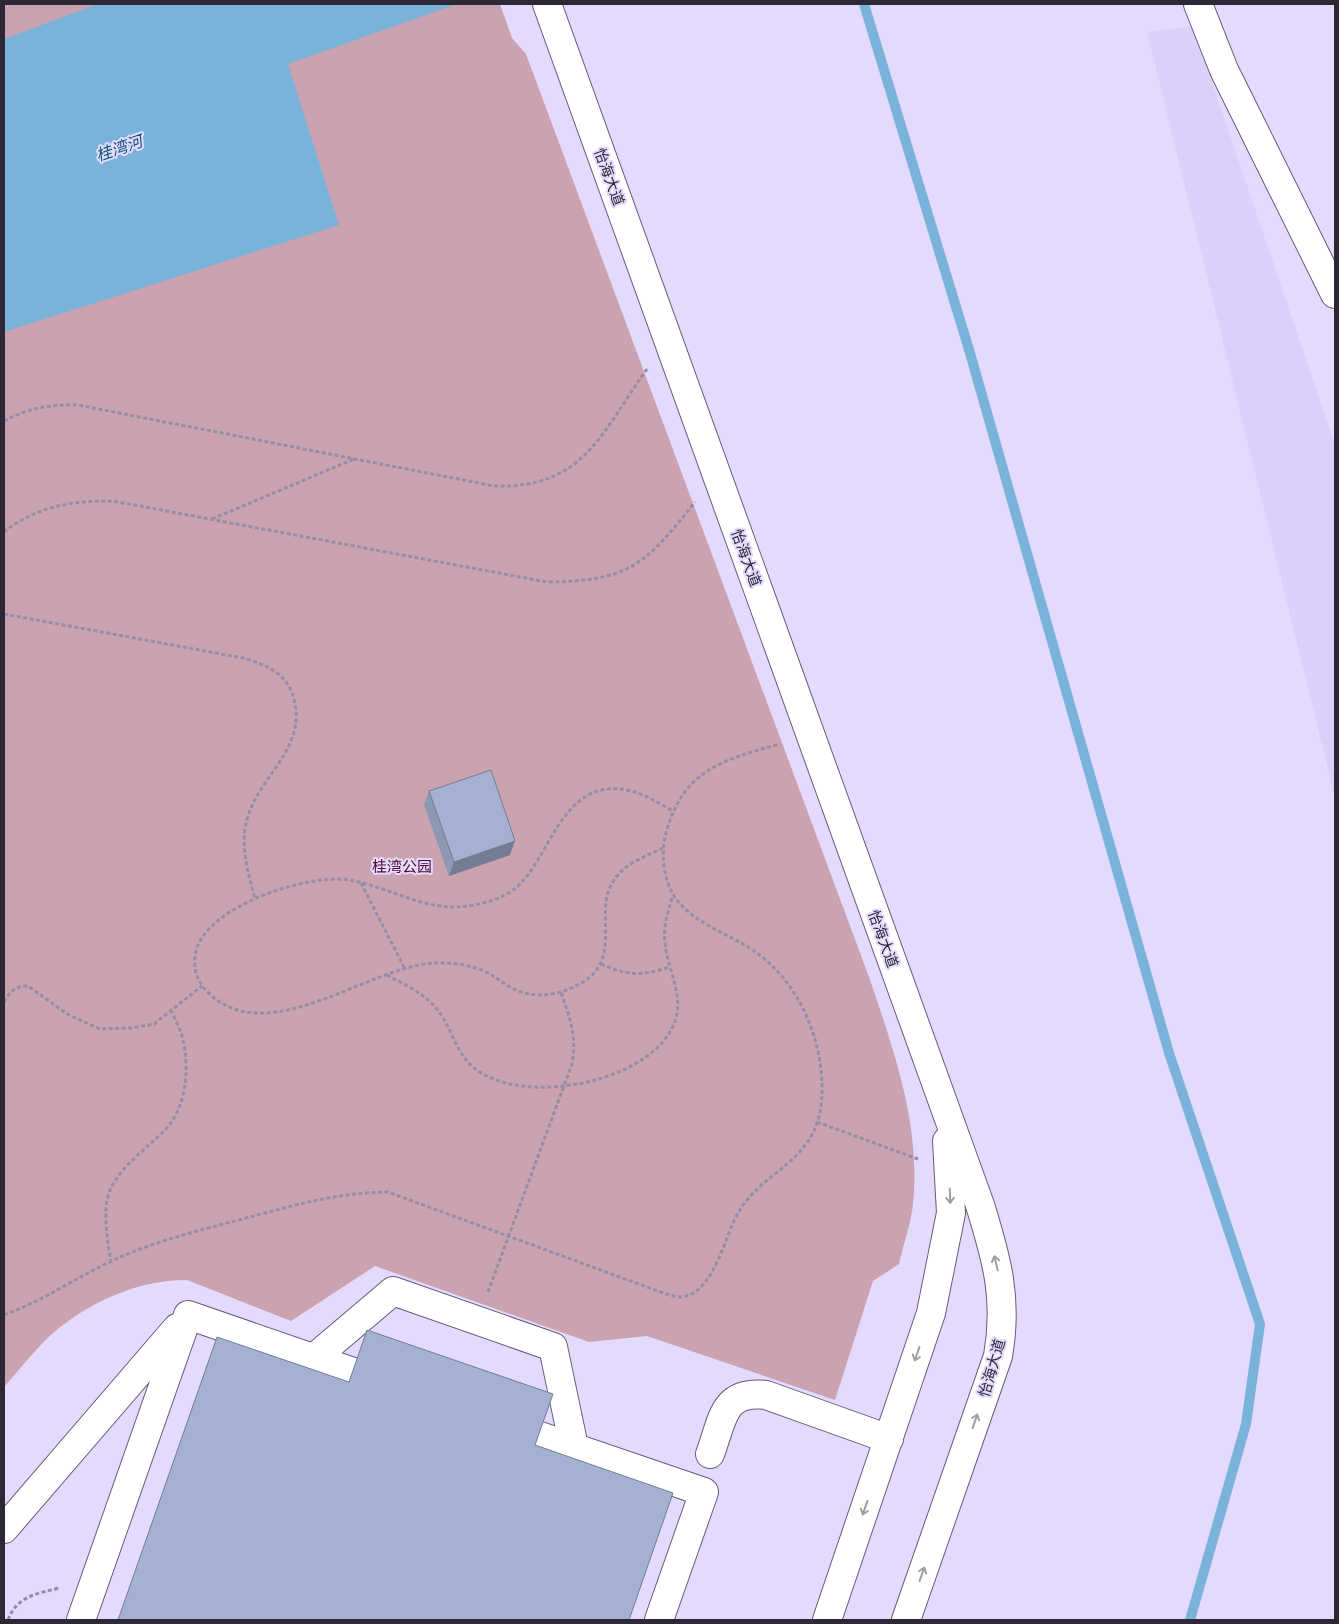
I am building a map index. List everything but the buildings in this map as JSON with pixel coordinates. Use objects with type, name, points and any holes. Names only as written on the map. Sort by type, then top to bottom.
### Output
[{"type":"street","points":[[1198,4],[1224,70],[1335,294]]},
{"type":"street","name":"怡海大道","points":[[547,6],[991,1241],[1002,1287],[1003,1327],[998,1356],[906,1620]]},
{"type":"street","name":"怡海大道","points":[[827,1620],[932,1313],[951,1213],[945,1112]]},
{"type":"street","points":[[314,1358],[393,1291],[478,1320],[553,1347],[574,1448]]},
{"type":"street","points":[[188,1315],[416,1393]]},
{"type":"street","points":[[4,1530],[188,1315]]},
{"type":"street","points":[[82,1620],[188,1315]]},
{"type":"street","points":[[710,1454],[730,1404],[745,1394],[766,1395],[889,1439]]},
{"type":"street","points":[[481,1416],[704,1492],[659,1620]]},
{"type":"path","points":[[4,421],[37,407],[57,404],[78,405],[494,486],[518,487],[556,477],[574,466],[592,450],[652,361]]},
{"type":"path","points":[[212,519],[354,458]]},
{"type":"path","points":[[4,532],[17,522],[48,508],[84,500],[113,501],[547,582],[578,581],[607,577],[634,566],[655,551],[701,494]]},
{"type":"path","points":[[4,614],[243,658],[266,665],[282,676],[291,690],[297,710],[296,732],[287,753],[255,798],[247,818],[244,840],[245,859],[255,899]]},
{"type":"path","points":[[4,1315],[23,1308],[130,1253],[216,1226],[326,1197],[353,1193],[388,1192],[666,1294],[682,1297],[706,1284],[736,1217],[750,1196],[794,1159],[812,1136],[820,1115],[822,1086],[819,1056],[803,1009],[790,984],[750,948],[688,912],[673,895],[666,874],[663,848],[673,811],[687,786],[703,774],[748,753],[783,743]]},
{"type":"path","points":[[663,848],[631,863],[614,878],[606,896],[607,941],[601,964],[584,982],[554,995],[531,996],[512,988],[489,973],[462,964],[433,963],[387,974],[305,1005],[274,1013],[240,1010],[217,1000],[202,986],[194,969],[196,946],[209,928],[229,913],[255,899],[318,879],[346,879],[377,885],[405,897],[432,905],[457,907],[478,904],[515,889],[538,862],[561,820],[576,803],[596,793],[617,788],[640,793],[673,811]]},
{"type":"path","points":[[361,882],[405,969]]},
{"type":"path","points":[[387,974],[415,990],[435,1006],[460,1050],[472,1066],[498,1080],[531,1088],[563,1087],[609,1076],[644,1059],[667,1039],[677,1016],[676,994],[665,945],[664,926],[673,895]]},
{"type":"path","points":[[601,964],[620,973],[636,974],[670,968]]},
{"type":"path","points":[[4,1002],[9,993],[14,989],[20,986],[28,986],[69,1015],[100,1029],[131,1028],[154,1024],[172,1012],[202,986]]},
{"type":"path","points":[[478,1320],[563,1087],[576,1045],[573,1028],[561,992]]},
{"type":"path","points":[[111,1263],[105,1224],[110,1189],[129,1162],[165,1131],[183,1101],[186,1064],[184,1047],[172,1012]]},
{"type":"path","points":[[818,1122],[924,1162]]},
{"type":"path","points":[[8,1620],[16,1604],[22,1598],[96,1578]]},
{"type":"shaded area","points":[[1193,26],[1335,445],[1335,798],[1147,32]]},
{"type":"green space","name":"桂湾公园","points":[[4,4],[500,4],[512,38],[526,54],[869,977],[888,1033],[903,1089],[913,1146],[914,1175],[911,1219],[899,1264],[873,1281],[835,1400],[647,1336],[589,1342],[375,1266],[291,1321],[187,1280],[152,1283],[119,1293],[88,1308],[59,1328],[37,1349],[4,1387]]},
{"type":"water","name":"桂湾河","points":[[98,4],[457,4],[288,64],[339,225],[4,332],[4,39]]},
{"type":"waterway","points":[[864,4],[970,353],[1169,1053],[1260,1324],[1246,1424],[1190,1620]]}]
